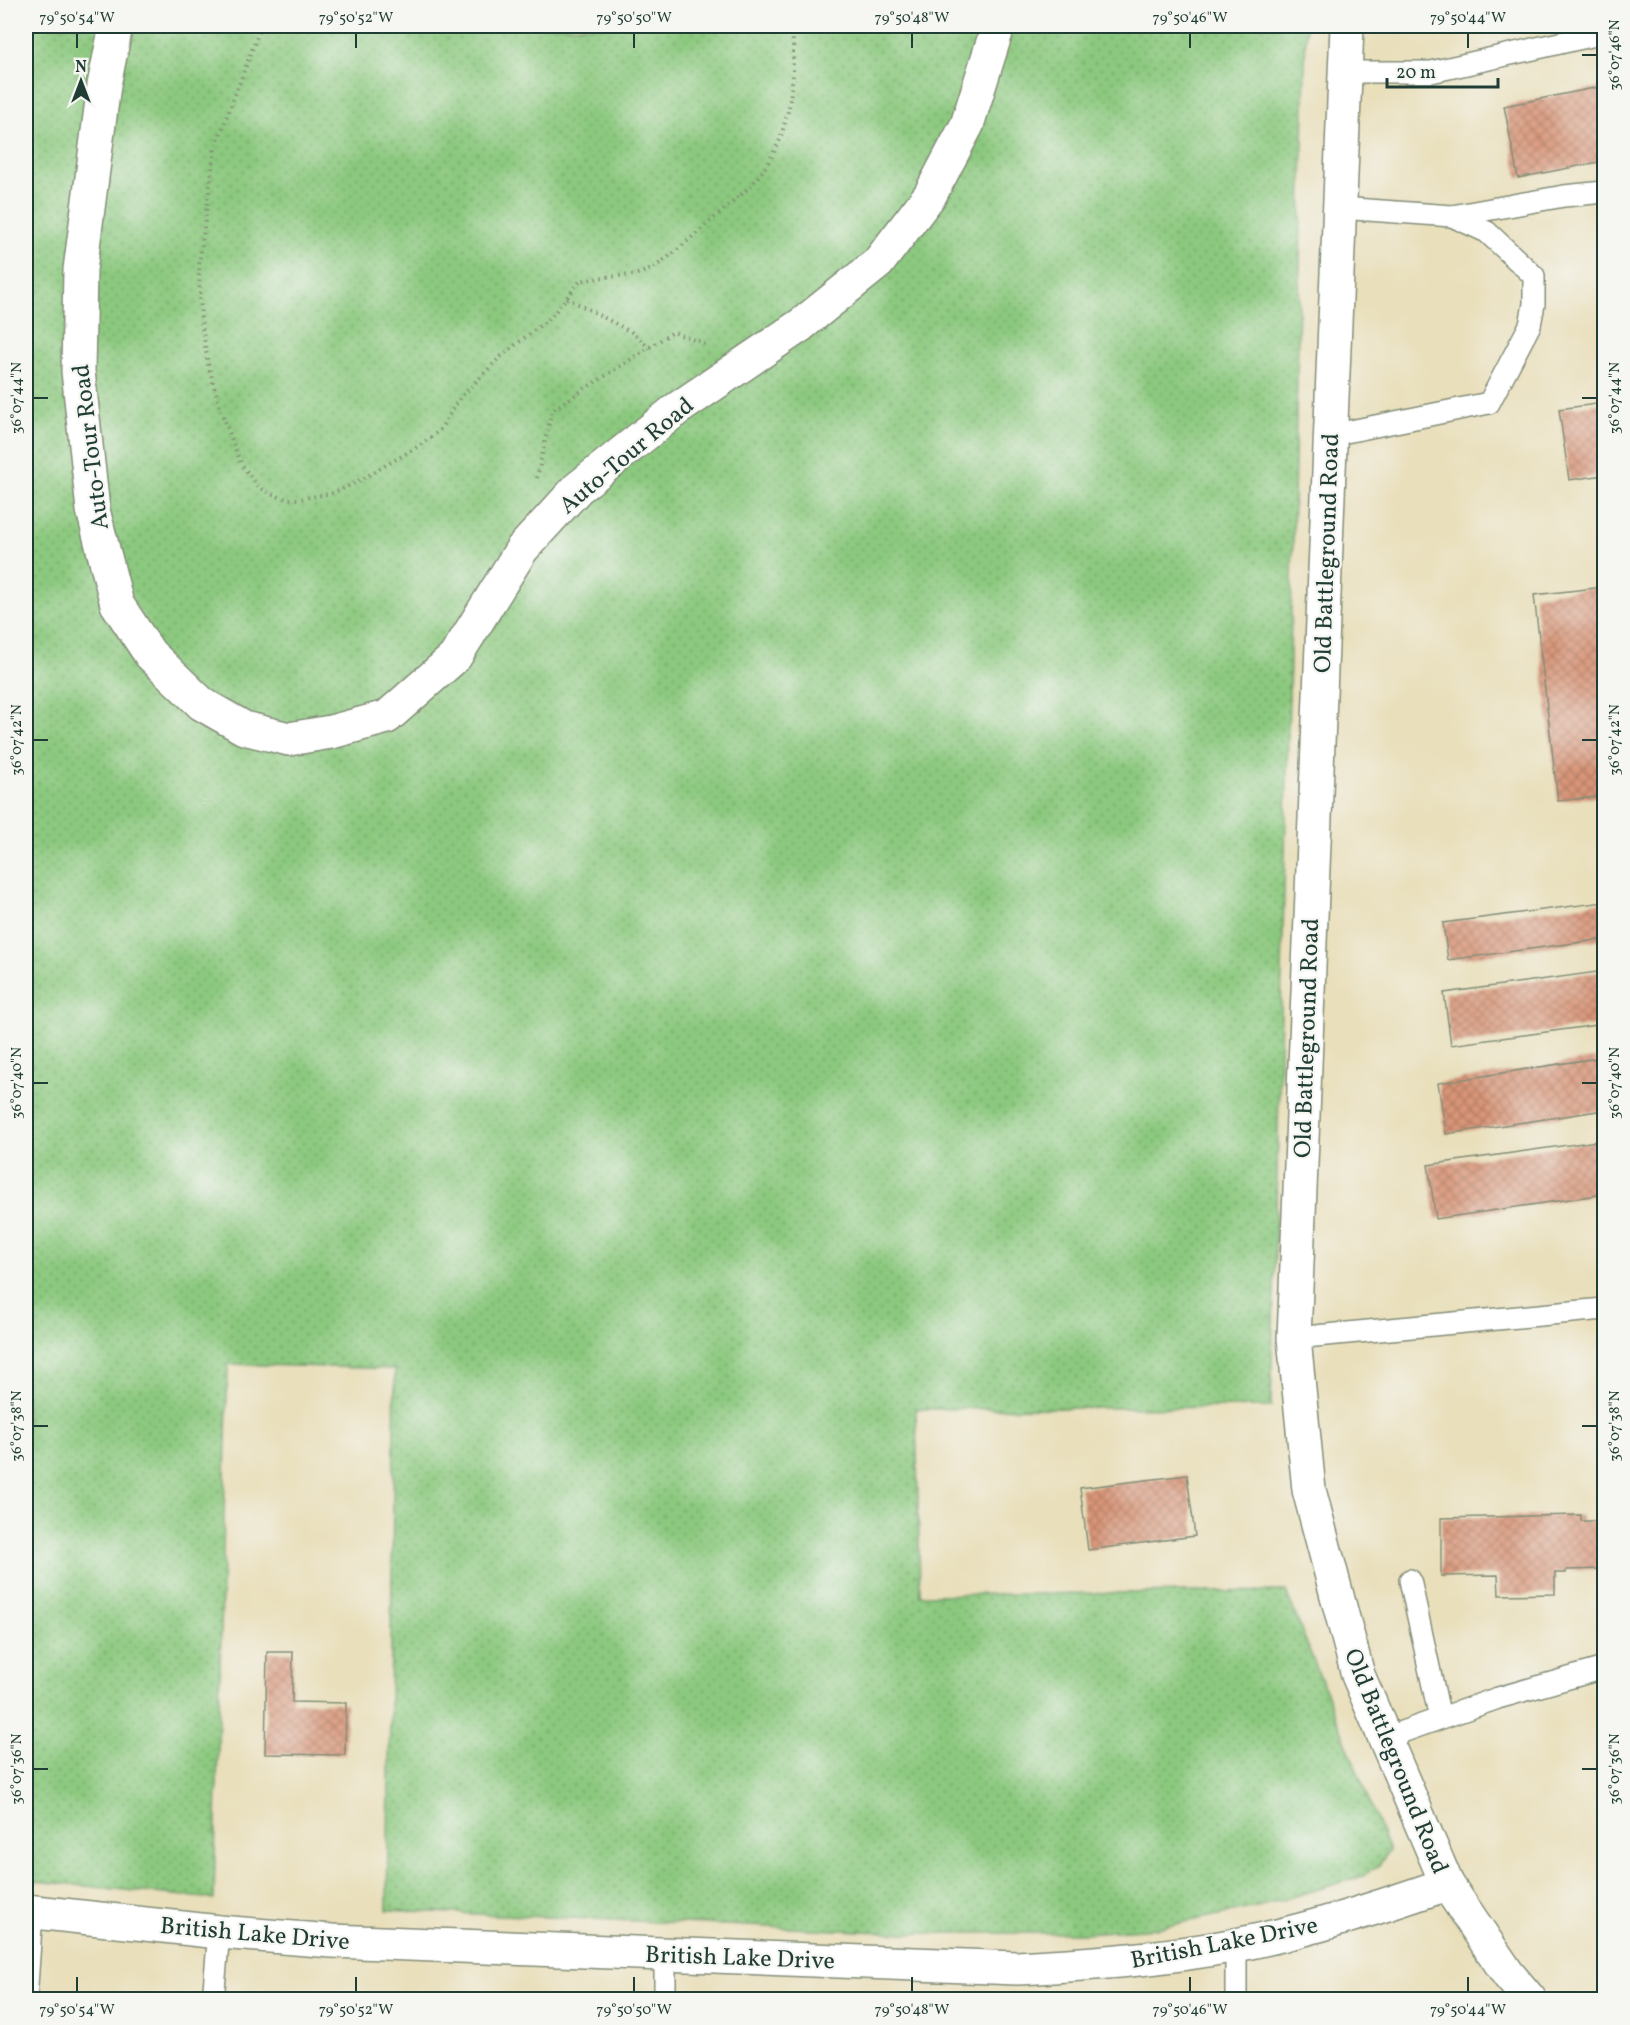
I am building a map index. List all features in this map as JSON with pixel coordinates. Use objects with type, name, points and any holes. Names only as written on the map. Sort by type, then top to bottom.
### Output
[{"type":"street","name":"Auto-Tour Road","points":[[116,26],[104,85],[80,270],[78,371],[93,510],[117,604],[150,654],[202,704],[244,728],[289,739],[331,732],[387,717],[454,657],[522,549],[578,488],[677,409],[801,325],[879,263],[930,195],[967,125],[998,26]]},
{"type":"street","name":"Old Battleground Road","points":[[1347,26],[1294,1338],[1310,1490],[1359,1675],[1447,1884],[1508,1974],[1530,2000]]},
{"type":"street","name":"British Lake Drive","points":[[29,1911],[219,1932],[332,1941],[1017,1968],[1118,1962],[1236,1945],[1340,1920],[1447,1884]]},
{"type":"lane","points":[[1346,72],[1431,72],[1605,33]]},
{"type":"lane","points":[[1340,208],[1452,216],[1564,196],[1605,192]]},
{"type":"lane","points":[[1331,435],[1489,403],[1530,325],[1534,304],[1534,276],[1487,232],[1452,216]]},
{"type":"lane","points":[[1294,1338],[1605,1309]]},
{"type":"lane","points":[[1410,1580],[1440,1718]]},
{"type":"lane","points":[[1385,1738],[1498,1698],[1605,1668]]},
{"type":"lane","points":[[26,2000],[29,1911]]},
{"type":"lane","points":[[213,2000],[219,1932]]},
{"type":"lane","points":[[1236,1945],[1236,2000]]},
{"type":"lane","points":[[665,1954],[665,2000]]},
{"type":"path","points":[[261,26],[215,148],[199,265],[201,319],[208,364],[218,402],[241,464],[259,487],[273,495],[287,499],[325,495],[355,483],[404,455],[439,431],[460,398],[500,357],[551,317],[580,281],[634,275],[652,268],[675,252],[751,186],[767,165],[780,140],[789,108],[793,75],[793,26]]},
{"type":"path","points":[[567,298],[631,332],[650,348]]},
{"type":"path","points":[[536,484],[552,410],[673,332],[751,360]]},
{"type":"green space","points":[[26,26],[1306,26],[1271,1407],[916,1409],[920,1595],[1286,1591],[1389,1851],[1379,1865],[1363,1876],[1261,1906],[1157,1928],[1085,1933],[905,1933],[387,1910],[395,1369],[228,1364],[214,1899],[26,1880]]},
{"type":"building","points":[[1604,86],[1604,161],[1518,178],[1504,106]]},
{"type":"building","points":[[1604,403],[1604,475],[1569,480],[1559,409]]},
{"type":"building","points":[[1604,587],[1604,796],[1558,801],[1534,595]]},
{"type":"building","points":[[1604,902],[1604,939],[1448,960],[1443,923]]},
{"type":"building","points":[[1604,971],[1604,1024],[1451,1045],[1444,993]]},
{"type":"building","points":[[1604,1057],[1604,1110],[1446,1134],[1438,1083]]},
{"type":"building","points":[[1604,1140],[1604,1194],[1436,1219],[1428,1165]]},
{"type":"building","points":[[1187,1475],[1195,1536],[1088,1550],[1080,1488]]},
{"type":"building","points":[[1581,1515],[1581,1521],[1604,1521],[1604,1569],[1566,1570],[1566,1573],[1555,1573],[1555,1594],[1499,1595],[1498,1575],[1441,1576],[1441,1518]]},
{"type":"building","points":[[267,1652],[293,1652],[292,1702],[346,1703],[345,1755],[265,1754]]}]
